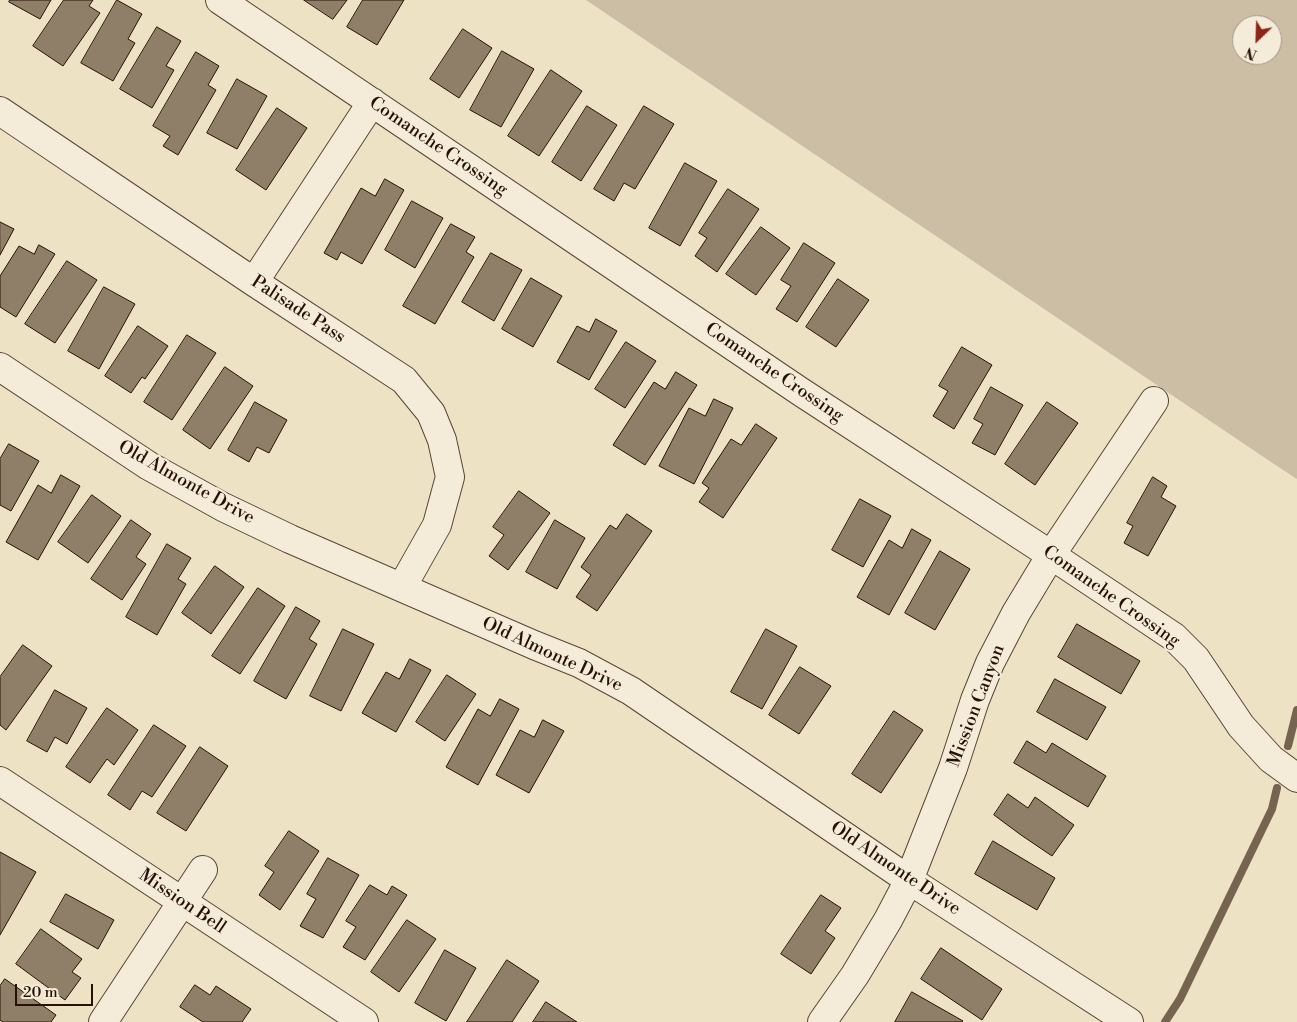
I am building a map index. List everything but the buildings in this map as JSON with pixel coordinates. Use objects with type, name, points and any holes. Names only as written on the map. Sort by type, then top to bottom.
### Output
[{"type":"street","name":"Comanche Crossing","points":[[220,0],[801,392],[1174,637],[1196,659],[1241,726],[1271,759],[1297,778]]},
{"type":"street","points":[[254,282],[372,102]]},
{"type":"street","name":"Palisade Pass","points":[[0,111],[254,282],[404,380],[432,413],[442,440],[450,477],[437,524],[402,587]]},
{"type":"street","name":"Old Almonte Drive","points":[[0,367],[149,466],[215,503],[290,539],[579,663],[630,691],[909,880],[1129,1022]]},
{"type":"street","name":"Mission Canyon","points":[[822,1022],[855,975],[888,920],[909,880],[953,768],[975,700],[990,663],[1016,612],[1051,555],[1154,401]]},
{"type":"street","name":"Mission Bell","points":[[0,781],[364,1022]]},
{"type":"street","points":[[103,1022],[203,870]]},
{"type":"shaded area","points":[[586,0],[1297,0],[1297,479],[1271,462]]},
{"type":"waterway","points":[[1288,746],[1297,710]]},
{"type":"waterway","points":[[1165,1022],[1180,999],[1272,809],[1277,788]]}]
